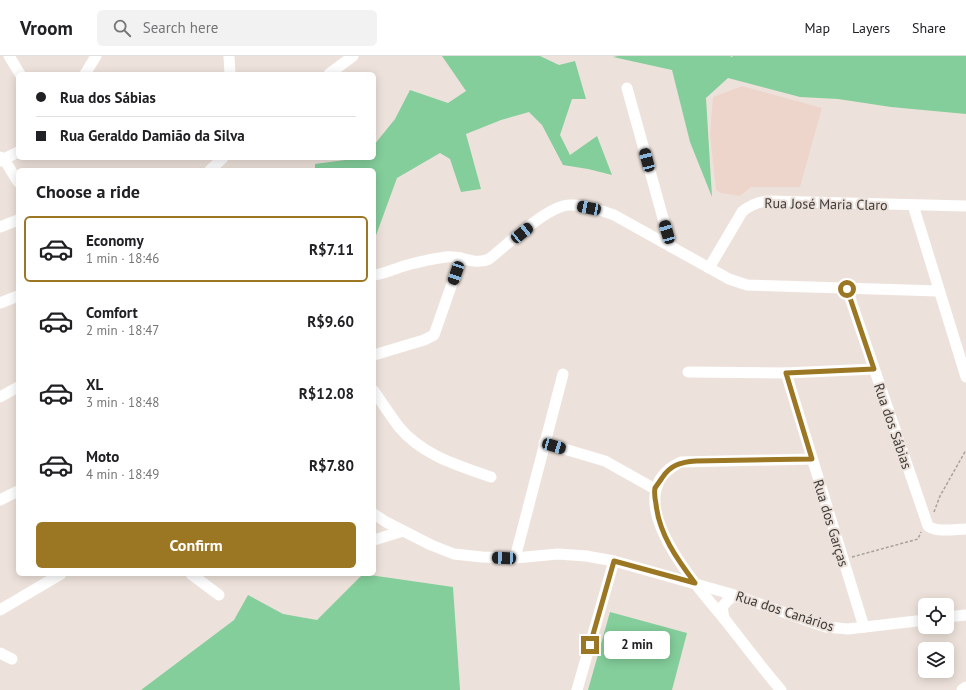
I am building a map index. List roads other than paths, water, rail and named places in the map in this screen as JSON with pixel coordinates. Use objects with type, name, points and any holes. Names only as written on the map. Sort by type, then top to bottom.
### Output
[{"type":"street","points":[[9,56],[19,72]]},
{"type":"street","points":[[86,72],[96,56]]},
{"type":"street","points":[[229,56],[230,72]]},
{"type":"street","points":[[332,72],[353,56]]},
{"type":"street","points":[[627,88],[671,247]]},
{"type":"street","points":[[16,153],[1,159],[16,179]]},
{"type":"street","points":[[212,168],[221,160]]},
{"type":"street","name":"Rua José Maria Claro","points":[[709,268],[742,212],[749,206],[759,202],[966,206]]},
{"type":"street","points":[[376,274],[428,260],[446,257],[484,262],[542,216],[557,207],[569,205],[598,209],[614,215],[729,279],[747,285],[939,291]]},
{"type":"street","points":[[913,205],[966,377]]},
{"type":"street","points":[[0,227],[16,221]]},
{"type":"street","points":[[376,354],[430,338],[435,334],[461,258]]},
{"type":"street","name":"Rua dos Sábias","points":[[847,289],[927,524],[932,528],[940,530],[966,529]]},
{"type":"street","points":[[0,303],[16,297]]},
{"type":"street","points":[[688,372],[786,373],[874,369]]},
{"type":"street","name":"Rua dos Garças","points":[[786,373],[864,627]]},
{"type":"street","points":[[515,558],[563,374]]},
{"type":"street","points":[[0,397],[16,388]]},
{"type":"street","points":[[376,394],[399,427],[424,449],[452,464],[490,478]]},
{"type":"street","points":[[544,443],[605,461],[655,489]]},
{"type":"street","points":[[781,690],[679,562],[665,537],[656,510],[655,489],[664,474],[673,466],[682,462],[812,459]]},
{"type":"street","points":[[0,500],[16,492]]},
{"type":"street","name":"Rua dos Canários","points":[[376,515],[431,545],[454,554],[515,558],[558,554],[586,556],[614,561],[740,597],[826,627],[838,629],[918,621]]},
{"type":"street","points":[[376,539],[403,531]]},
{"type":"street","points":[[577,690],[614,561]]},
{"type":"street","points":[[0,610],[58,576]]},
{"type":"street","points":[[194,576],[218,595]]},
{"type":"street","points":[[724,619],[722,607],[731,597],[740,597]]},
{"type":"street","points":[[954,616],[966,615]]},
{"type":"street","points":[[0,653],[12,659]]},
{"type":"street","points":[[962,690],[966,687]]}]
